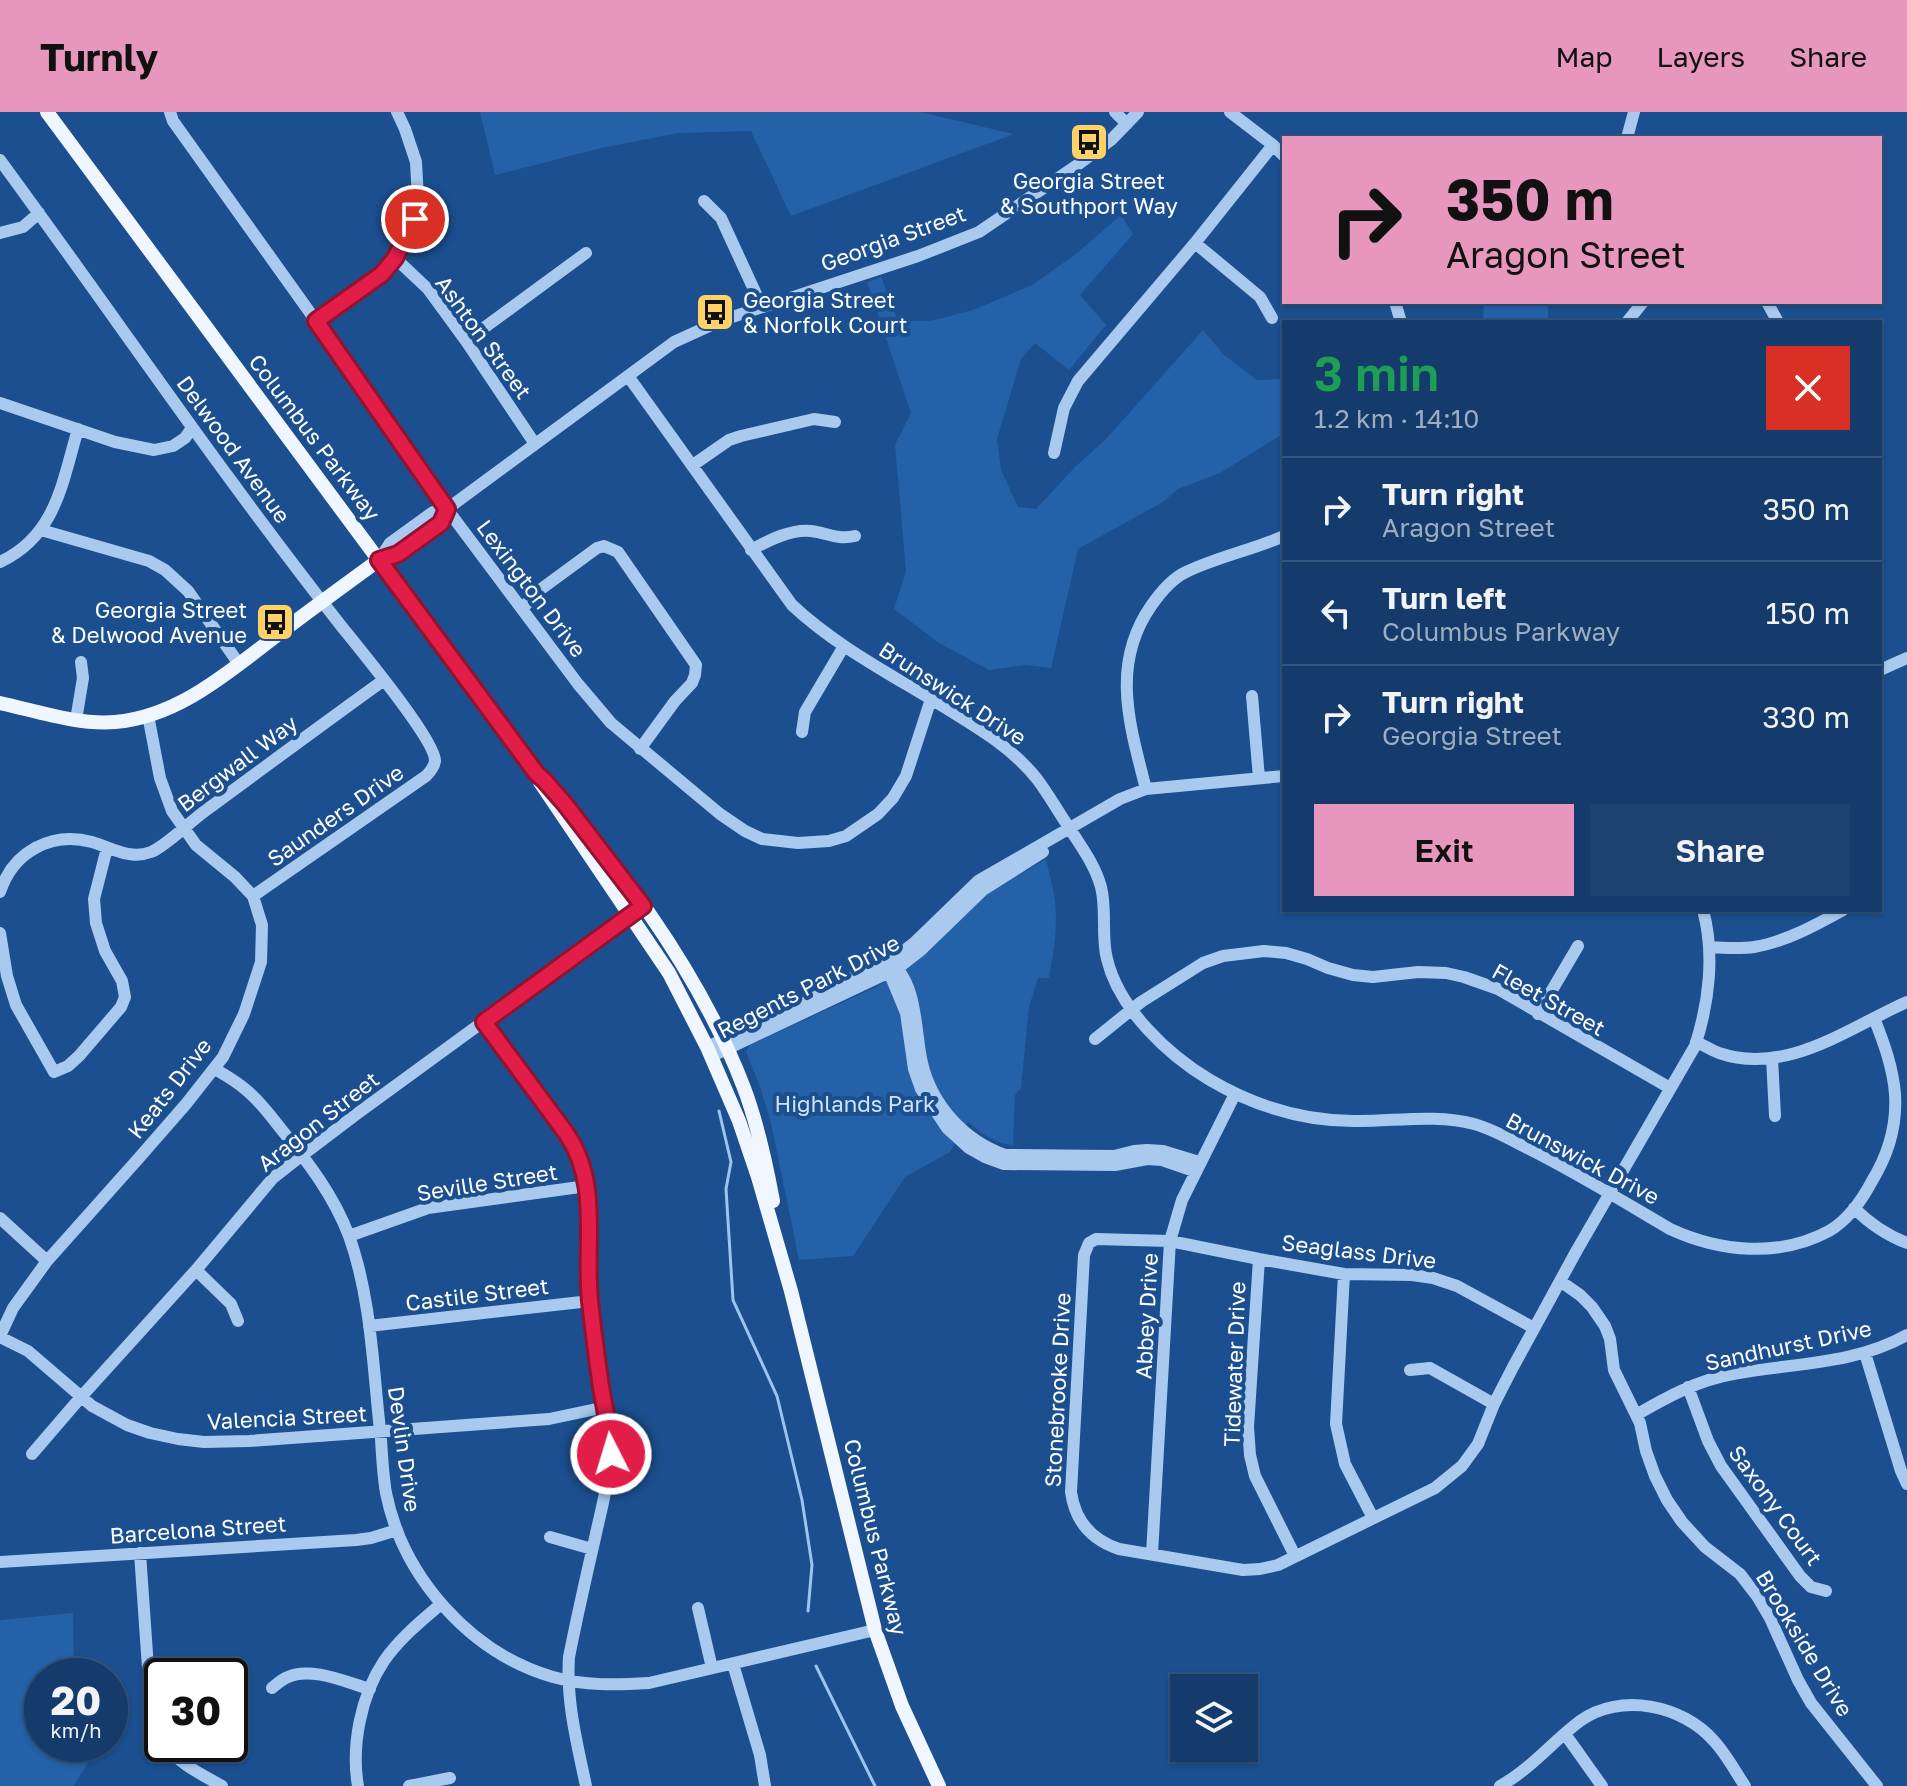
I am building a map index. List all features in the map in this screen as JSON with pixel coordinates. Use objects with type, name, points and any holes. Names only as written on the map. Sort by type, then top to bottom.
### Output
[{"type":"main road","name":"Columbus Parkway","points":[[47,112],[537,774],[565,804],[637,910],[709,1052],[739,1121],[791,1291],[875,1630],[902,1706],[939,1786]]},
{"type":"main road","name":"Columbus Parkway","points":[[59,112],[86,165]]},
{"type":"main road","name":"Georgia Street","points":[[0,703],[76,720],[114,722],[183,703],[379,560]]},
{"type":"main road","name":"Columbus Parkway","points":[[637,910],[675,952],[705,1004],[743,1087],[760,1137],[791,1291]]},
{"type":"street","name":"Lexington Drive","points":[[170,112],[173,121],[447,509],[578,684],[611,723],[720,814],[762,839],[798,843],[829,841],[846,836],[878,814],[893,798],[912,760],[931,699]]},
{"type":"street","points":[[316,321],[382,274],[395,258],[415,219],[418,199],[416,162],[397,112]]},
{"type":"street","points":[[1115,112],[1127,124]]},
{"type":"street","name":"Georgia Street","points":[[379,560],[390,543],[433,512],[447,509],[674,342],[720,321],[918,256],[979,232],[1111,140],[1138,112]]},
{"type":"street","points":[[1230,112],[1282,154]]},
{"type":"street","points":[[1628,136],[1634,112]]},
{"type":"street","points":[[1054,453],[1064,408],[1078,381],[1273,145]]},
{"type":"street","name":"Delwood Avenue","points":[[0,160],[192,428],[384,680],[425,737],[435,762]]},
{"type":"street","points":[[704,201],[721,218],[762,307]]},
{"type":"street","points":[[0,233],[23,227],[39,213]]},
{"type":"street","points":[[1195,243],[1260,297],[1272,318]]},
{"type":"street","points":[[466,341],[586,253]]},
{"type":"street","name":"Ashton Street","points":[[395,258],[428,289],[535,444]]},
{"type":"street","points":[[1629,320],[1641,304]]},
{"type":"street","name":"Brunswick Drive","points":[[628,376],[792,605],[817,628],[844,646],[982,731],[1021,762],[1036,779],[1095,869],[1102,889],[1107,959],[1131,1009],[1168,1050],[1191,1068],[1235,1094],[1289,1113],[1325,1120],[1446,1119],[1475,1125],[1544,1156],[1687,1237],[1731,1249],[1769,1249],[1790,1246],[1831,1230],[1862,1199],[1884,1161],[1896,1097],[1884,1042],[1874,1018]]},
{"type":"street","points":[[0,403],[115,442],[154,450],[173,446],[185,438],[192,428]]},
{"type":"street","points":[[693,465],[729,440],[741,436],[814,419],[835,422]]},
{"type":"street","points":[[0,562],[24,549],[53,511],[78,429]]},
{"type":"street","points":[[41,530],[149,561],[165,570],[188,591],[239,664]]},
{"type":"street","points":[[751,550],[799,531],[843,538],[855,536]]},
{"type":"street","points":[[1146,789],[1128,708],[1126,671],[1141,621],[1170,583],[1182,574],[1282,537]]},
{"type":"street","points":[[523,608],[537,592],[597,548],[604,546],[618,552],[696,665],[692,683],[640,749]]},
{"type":"street","points":[[802,732],[805,712],[844,646]]},
{"type":"street","points":[[1882,669],[1907,658]]},
{"type":"street","points":[[76,720],[83,678],[81,662]]},
{"type":"street","name":"Bergwall Way","points":[[0,892],[17,860],[44,844],[58,840],[91,842],[131,855],[153,851],[384,680]]},
{"type":"street","points":[[1252,696],[1259,778]]},
{"type":"street","points":[[148,715],[160,778],[172,811],[196,845],[253,896]]},
{"type":"street","name":"Saunders Drive","points":[[253,896],[426,776],[435,762]]},
{"type":"street","name":"Regents Park Drive","points":[[709,1052],[892,967],[978,881],[1120,799],[1146,789],[1282,776]]},
{"type":"street","points":[[0,933],[2,964],[16,1005],[54,1072],[68,1066],[121,1007],[125,997],[122,981],[105,951],[96,923],[94,899],[107,848]]},
{"type":"street","name":"Keats Drive","points":[[0,1336],[13,1308],[47,1261],[223,1057],[244,1014],[261,962],[262,925],[253,896]]},
{"type":"street","name":"Aragon Street","points":[[32,1454],[196,1270],[273,1178],[637,910]]},
{"type":"street","points":[[1610,1193],[1701,1030],[1708,991],[1709,947],[1703,912]]},
{"type":"street","points":[[1709,947],[1731,949],[1766,944],[1839,912]]},
{"type":"street","points":[[1538,1014],[1578,946]]},
{"type":"street","name":"Fleet Street","points":[[1095,1039],[1131,1009],[1203,963],[1223,956],[1264,951],[1286,953],[1353,975],[1373,977],[1418,972],[1464,977],[1498,989],[1670,1088]]},
{"type":"street","points":[[892,967],[915,1011],[923,1067],[931,1088],[954,1122],[975,1141],[1005,1155],[1114,1156],[1134,1151],[1163,1151],[1197,1167]]},
{"type":"street","points":[[1696,1042],[1719,1053],[1751,1059],[1783,1057],[1812,1048],[1907,1002]]},
{"type":"street","points":[[484,1022],[576,1147],[587,1186],[590,1301],[611,1454],[569,1657],[567,1680],[570,1712],[586,1786]]},
{"type":"street","points":[[1772,1058],[1775,1116]]},
{"type":"street","name":"Devlin Drive","points":[[215,1069],[261,1103],[303,1155],[327,1190],[349,1236],[364,1294],[386,1492],[397,1530],[417,1569],[441,1604],[474,1636],[533,1669],[589,1684],[649,1683],[875,1630]]},
{"type":"street","name":"Abbey Drive","points":[[1152,1554],[1170,1241],[1182,1200],[1235,1094]]},
{"type":"street","name":"Seville Street","points":[[349,1236],[428,1208],[587,1186]]},
{"type":"street","name":"Stonebrooke Drive","points":[[1170,1241],[1096,1239],[1089,1243],[1084,1255],[1072,1500],[1087,1530],[1097,1539],[1119,1549],[1243,1570],[1260,1569],[1278,1565],[1435,1488],[1450,1477],[1478,1444],[1513,1367],[1610,1193]]},
{"type":"street","points":[[1854,1208],[1878,1229],[1907,1243]]},
{"type":"street","points":[[0,1218],[47,1261]]},
{"type":"street","name":"Seaglass Drive","points":[[1170,1241],[1344,1274],[1433,1278],[1457,1286],[1534,1328]]},
{"type":"street","name":"Tidewater Drive","points":[[1259,1259],[1248,1427],[1250,1455],[1255,1476],[1295,1556]]},
{"type":"street","points":[[196,1270],[231,1304],[238,1321]]},
{"type":"street","points":[[1344,1274],[1336,1424],[1345,1464],[1373,1518]]},
{"type":"street","name":"Brookside Drive","points":[[1560,1281],[1580,1295],[1599,1315],[1610,1339],[1614,1370],[1640,1423],[1650,1464],[1667,1500],[1689,1530],[1705,1547],[1740,1574],[1757,1596],[1811,1703],[1877,1786]]},
{"type":"street","name":"Castile Street","points":[[369,1326],[590,1301]]},
{"type":"street","name":"Sandhurst Drive","points":[[1636,1415],[1682,1390],[1732,1374],[1836,1360],[1865,1353],[1907,1335]]},
{"type":"street","name":"Valencia Street","points":[[0,1336],[28,1351],[105,1414],[150,1433],[204,1442],[549,1419],[606,1407]]},
{"type":"street","points":[[1865,1353],[1907,1484]]},
{"type":"street","points":[[1410,1370],[1430,1368],[1494,1404]]},
{"type":"street","name":"Saxony Court","points":[[1682,1390],[1721,1466],[1800,1576],[1811,1587],[1826,1591]]},
{"type":"street","name":"Barcelona Street","points":[[0,1562],[356,1540],[397,1530]]},
{"type":"street","points":[[550,1537],[592,1549]]},
{"type":"street","points":[[140,1553],[147,1658]]},
{"type":"street","points":[[358,1786],[355,1747],[370,1689],[383,1662],[441,1604]]},
{"type":"street","points":[[698,1608],[712,1668]]},
{"type":"street","points":[[733,1664],[760,1755],[765,1786]]},
{"type":"street","points":[[272,1688],[286,1677],[313,1674],[370,1689]]},
{"type":"street","points":[[1500,1786],[1534,1763],[1583,1719],[1604,1709],[1628,1705],[1674,1712],[1694,1723],[1714,1740],[1745,1786]]},
{"type":"street","points":[[1565,1734],[1602,1786]]},
{"type":"street","points":[[182,1762],[222,1786]]},
{"type":"street","points":[[409,1786],[450,1778]]},
{"type":"green space","points":[[480,112],[920,112],[1014,134],[791,216],[751,131],[679,133],[606,147],[495,175]]},
{"type":"green space","points":[[1121,215],[1133,234],[1080,295],[1106,325],[1069,370],[1035,343],[1021,359],[997,439],[1001,470],[1018,507],[1036,509],[1106,439],[1203,330],[1224,355],[1257,380],[1282,379],[1282,434],[1220,473],[1178,489],[1163,502],[1078,549],[1051,668],[1026,665],[989,670],[939,643],[894,609],[906,571],[895,445],[911,413],[867,282],[881,277],[898,321],[930,321],[973,310],[1032,285],[1076,254]]},
{"type":"green space","points":[[1484,304],[1548,304],[1548,320],[1483,320]]},
{"type":"green space","name":"Highlands Park","points":[[1046,859],[1054,897],[1055,941],[1049,978],[1038,978],[1029,1007],[1021,1088],[1015,1095],[1013,1145],[989,1137],[968,1122],[950,1152],[905,1177],[853,1256],[799,1260],[771,1123],[746,1051],[750,1045],[876,987],[912,964],[990,892]]},
{"type":"green space","points":[[73,1613],[74,1658],[24,1658],[24,1762],[88,1762],[74,1786],[0,1786],[0,1620]]},
{"type":"waterway","points":[[719,1111],[731,1162],[726,1189],[733,1300],[777,1396],[802,1500],[812,1565],[808,1611]]},
{"type":"waterway","points":[[816,1666],[875,1786]]},
{"type":"place","name":"Georgia Street & Southport Way","points":[[1089,142]]},
{"type":"place","name":"Georgia Street & Norfolk Court","points":[[715,312]]},
{"type":"place","name":"Georgia Street & Delwood Avenue","points":[[275,622]]},
{"type":"route","points":[[415,219],[395,258],[382,274],[316,321],[447,509],[441,523],[398,554],[379,560],[537,774],[565,804],[643,906],[484,1022],[576,1147],[582,1161],[590,1212],[590,1301],[611,1454]]}]
